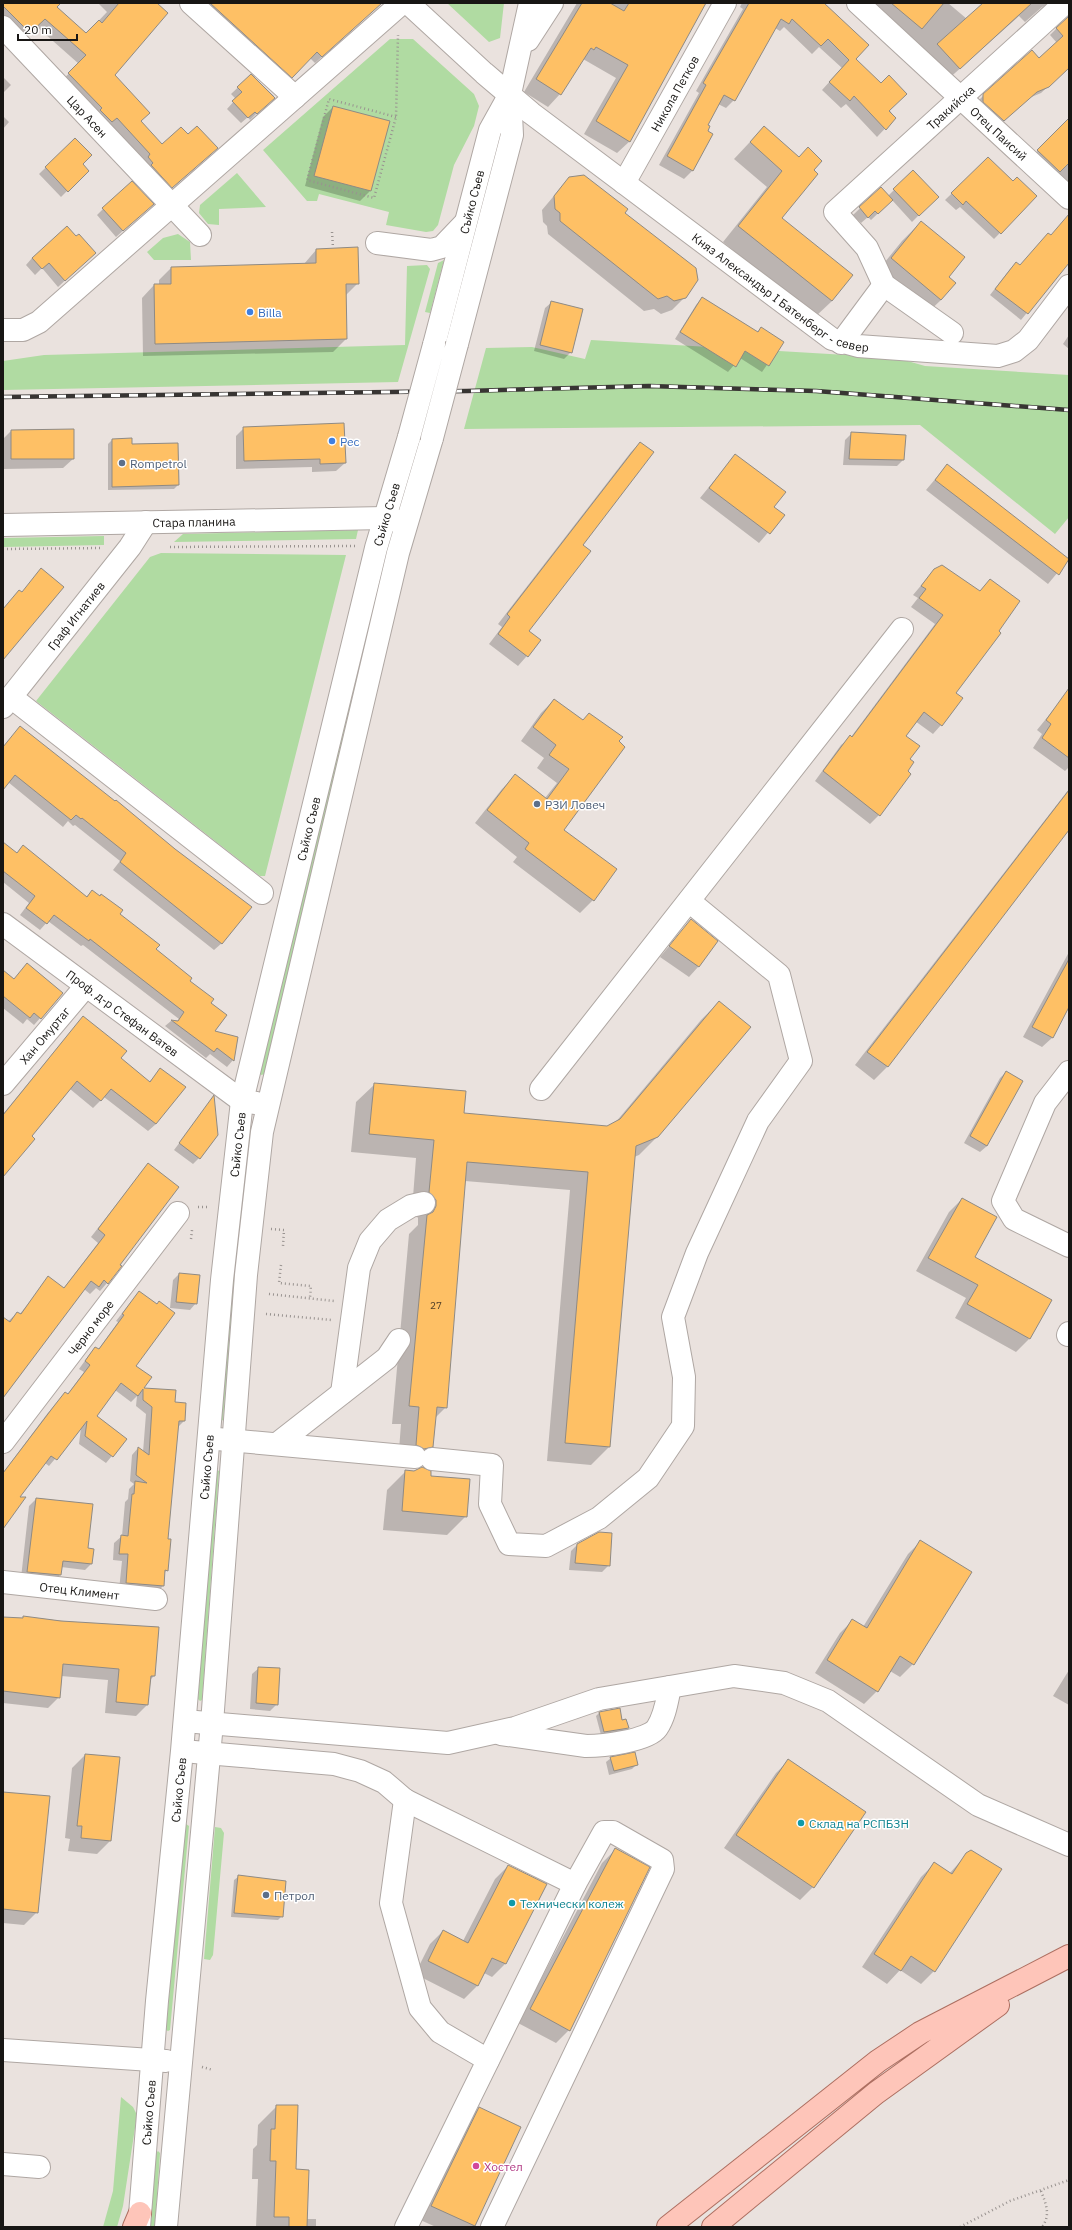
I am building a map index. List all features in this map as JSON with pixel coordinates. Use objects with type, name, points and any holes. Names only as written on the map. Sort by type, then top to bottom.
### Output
[{"type":"main road","points":[[713,2227],[876,2093],[1063,1959]]},
{"type":"main road","points":[[668,2227],[878,2061],[920,2033],[1063,1959]]},
{"type":"main road","points":[[723,2227],[876,2093]]},
{"type":"street","points":[[191,3],[296,98]]},
{"type":"street","points":[[3,330],[22,330],[39,322],[296,98],[402,3]]},
{"type":"street","name":"Княз Александър I Батенберг - север","points":[[408,3],[510,94],[624,183],[824,334],[841,343],[858,346],[998,356],[1014,351],[1028,340],[1069,286]]},
{"type":"street","name":"Съйко Съев","points":[[166,2227],[190,2064],[208,1753],[212,1723],[232,1440],[251,1218],[266,1105],[407,523],[432,438],[512,135],[510,94],[530,3]]},
{"type":"street","points":[[519,52],[552,3]]},
{"type":"street","name":"Никола Петков","points":[[624,183],[725,3]]},
{"type":"street","name":"Отец Паисий","points":[[858,3],[1069,198]]},
{"type":"street","name":"Тракийска","points":[[884,285],[867,248],[835,212],[1065,3]]},
{"type":"street","name":"Цар Асен","points":[[3,27],[200,235]]},
{"type":"street","name":"Съйко Съев","points":[[137,2222],[185,1721],[207,1438],[229,1208],[242,1101],[385,518],[434,345],[490,130],[510,94]]},
{"type":"street","points":[[377,243],[432,250],[442,247],[466,222]]},
{"type":"street","points":[[841,343],[884,285],[952,332]]},
{"type":"street","name":"Стара планина","points":[[3,525],[385,518],[407,523]]},
{"type":"street","name":"Граф Игнатиев","points":[[7,702],[130,548],[146,522]]},
{"type":"street","points":[[541,1089],[902,629]]},
{"type":"street","points":[[7,702],[262,894]]},
{"type":"street","points":[[207,1438],[492,1465],[490,1504],[509,1544],[546,1546],[599,1518],[648,1478],[683,1426],[684,1377],[672,1317],[697,1253],[758,1121],[801,1061],[779,975],[689,901]]},
{"type":"street","name":"Проф. д-р Стефан Ватев","points":[[3,924],[242,1101]]},
{"type":"street","name":"Хан Омуртаг","points":[[3,1084],[86,986]]},
{"type":"street","points":[[1069,1072],[1045,1104],[1003,1201],[1014,1219],[1069,1246]]},
{"type":"street","points":[[242,1101],[266,1105]]},
{"type":"street","points":[[342,1393],[359,1268],[370,1241],[388,1220],[411,1206],[424,1203]]},
{"type":"street","name":"Черно море","points":[[3,1442],[178,1213]]},
{"type":"street","points":[[277,1444],[387,1358],[400,1340]]},
{"type":"street","name":"Отец Климент","points":[[3,1582],[156,1599]]},
{"type":"street","points":[[185,1721],[448,1742],[515,1728],[599,1699],[734,1676],[784,1683],[828,1701],[978,1805],[1069,1845]]},
{"type":"street","points":[[492,1733],[586,1746],[599,1746],[642,1737],[656,1729],[665,1710],[670,1687]]},
{"type":"street","points":[[182,1751],[334,1764],[360,1771],[384,1782],[405,1800],[575,1884]]},
{"type":"street","points":[[405,1800],[391,1903],[420,2008],[440,2032],[488,2060]]},
{"type":"street","points":[[406,2227],[575,1884],[604,1832],[613,1832],[662,1860],[663,1869],[492,2227]]},
{"type":"street","points":[[3,2050],[190,2064]]},
{"type":"street","points":[[3,2164],[39,2167]]},
{"type":"path","points":[[396,117],[329,99],[307,180],[374,198],[396,117],[398,30]]},
{"type":"path","points":[[332,232],[333,248]]},
{"type":"path","points":[[170,547],[359,546]]},
{"type":"path","points":[[3,549],[104,548]]},
{"type":"path","points":[[266,1228],[284,1230],[283,1246]]},
{"type":"path","points":[[281,1265],[279,1283],[311,1286],[310,1298]]},
{"type":"path","points":[[269,1294],[335,1301]]},
{"type":"path","points":[[266,1314],[333,1320]]},
{"type":"path","points":[[190,2064],[213,2070]]},
{"type":"path","points":[[960,2227],[1010,2201],[1069,2180]]},
{"type":"path","points":[[1041,2191],[1048,2210],[1042,2227]]},
{"type":"green space","points":[[447,3],[504,3],[500,38],[489,42]]},
{"type":"green space","points":[[390,39],[413,39],[474,94],[479,106],[474,126],[454,165],[438,225],[433,231],[426,232],[386,225],[389,212],[319,194],[317,201],[307,201],[263,150]]},
{"type":"green space","points":[[237,173],[266,207],[219,209],[219,225],[208,224],[199,213],[200,205]]},
{"type":"green space","points":[[178,234],[190,242],[191,260],[154,260],[147,252],[163,238]]},
{"type":"green space","points":[[444,260],[430,313],[425,312],[438,263]]},
{"type":"green space","points":[[427,265],[430,269],[398,382],[3,390],[3,361],[44,355],[405,345],[407,266]]},
{"type":"green space","points":[[591,340],[897,358],[925,366],[1069,375],[1069,517],[1055,534],[920,425],[464,429],[486,348],[532,347],[585,359]]},
{"type":"green space","points":[[358,530],[356,539],[174,542],[183,534]]},
{"type":"green space","points":[[104,536],[104,545],[3,547],[3,538]]},
{"type":"green space","points":[[161,553],[346,555],[265,876],[260,876],[36,701],[150,557]]},
{"type":"green space","points":[[386,554],[388,556],[265,1074],[261,1075],[260,1074]]},
{"type":"green space","points":[[249,1136],[251,1138],[238,1248],[223,1420],[221,1421],[234,1248]]},
{"type":"green space","points":[[215,1471],[219,1471],[202,1700],[200,1701],[198,1699]]},
{"type":"green space","points":[[186,1824],[189,1826],[170,2030],[168,2031],[166,2030],[184,1826]]},
{"type":"green space","points":[[215,1827],[221,1828],[224,1833],[213,1955],[210,1960],[204,1959]]},
{"type":"green space","points":[[121,2097],[133,2107],[137,2115],[123,2206],[117,2227],[103,2227],[113,2191]]},
{"type":"green space","points":[[158,2151],[160,2153],[155,2227],[150,2227],[156,2153]]},
{"type":"building","points":[[3,3],[61,3],[57,7],[86,33],[99,20],[102,23],[119,3],[157,3],[168,13],[115,75],[150,113],[141,121],[162,144],[181,127],[188,134],[197,126],[218,148],[172,188],[151,165],[153,163],[148,157],[150,154],[117,118],[112,122],[100,110],[102,108],[68,73],[86,55],[45,19],[30,33],[3,6]]},
{"type":"building","points":[[210,3],[382,3],[322,57],[317,52],[292,78]]},
{"type":"building","points":[[582,3],[610,3],[624,11],[629,3],[706,3],[630,142],[596,121],[628,65],[596,47],[594,50],[591,48],[561,95],[536,79]]},
{"type":"building","points":[[749,3],[824,3],[869,45],[856,59],[881,83],[889,75],[907,94],[889,111],[896,118],[886,130],[854,96],[850,101],[829,82],[849,60],[828,39],[821,46],[792,19],[789,24],[781,19],[735,101],[724,95],[708,125],[710,126],[708,131],[713,134],[693,171],[667,156],[706,85],[703,83]]},
{"type":"building","points":[[891,3],[944,3],[922,29]]},
{"type":"building","points":[[983,3],[1032,3],[960,69],[937,44]]},
{"type":"building","points":[[1069,16],[1069,68],[1049,87],[1037,92],[1004,121],[983,102],[983,94],[1032,50],[1039,58],[1063,36],[1056,28]]},
{"type":"building","points":[[251,74],[275,98],[257,114],[255,112],[248,118],[232,101],[242,92],[237,87]]},
{"type":"building","points":[[333,106],[390,121],[371,191],[314,176]]},
{"type":"building","points":[[1069,118],[1069,163],[1060,172],[1037,150]]},
{"type":"building","points":[[764,126],[799,157],[808,147],[822,161],[814,170],[818,174],[782,218],[853,275],[832,301],[738,226],[782,171],[750,142]]},
{"type":"building","points":[[75,138],[92,155],[83,164],[89,171],[68,192],[45,167]]},
{"type":"building","points":[[988,157],[1013,181],[1017,177],[1037,196],[1001,234],[966,201],[963,205],[951,193]]},
{"type":"building","points":[[913,170],[939,197],[919,216],[893,189]]},
{"type":"building","points":[[584,175],[628,209],[625,213],[696,268],[698,280],[686,298],[674,301],[667,296],[658,299],[560,221],[560,213],[555,209],[554,196],[569,177]]},
{"type":"building","points":[[132,181],[154,204],[123,231],[102,208]]},
{"type":"building","points":[[881,187],[893,200],[878,214],[875,211],[868,218],[859,207]]},
{"type":"building","points":[[1069,214],[1069,263],[1028,314],[995,289],[1016,262],[1020,265],[1048,233],[1051,235]]},
{"type":"building","points":[[921,221],[965,257],[949,277],[956,283],[941,300],[891,258]]},
{"type":"building","points":[[67,226],[76,236],[79,234],[96,253],[65,281],[49,263],[42,269],[32,258]]},
{"type":"building","name":"Billa","points":[[358,247],[359,284],[346,284],[347,339],[155,344],[154,284],[171,284],[171,267],[316,263],[316,249]]},
{"type":"building","points":[[702,297],[758,332],[761,327],[784,342],[769,366],[745,351],[736,367],[680,332]]},
{"type":"building","points":[[551,301],[583,309],[572,353],[540,345]]},
{"type":"building","points":[[344,423],[346,463],[320,464],[320,459],[244,461],[243,427]]},
{"type":"building","points":[[74,429],[74,459],[11,459],[11,430]]},
{"type":"building","points":[[851,432],[906,435],[904,460],[849,459]]},
{"type":"building","points":[[132,438],[132,444],[178,443],[179,485],[112,487],[112,439]]},
{"type":"building","points":[[640,442],[654,452],[583,545],[591,551],[529,631],[541,640],[528,657],[498,634],[510,617],[507,614]]},
{"type":"building","points":[[735,454],[786,492],[774,507],[785,515],[770,534],[709,488]]},
{"type":"building","points":[[947,464],[1069,559],[1059,575],[935,480]]},
{"type":"building","points":[[942,565],[980,591],[990,579],[1020,601],[999,631],[1001,633],[956,693],[963,698],[942,726],[924,712],[906,736],[920,746],[910,759],[914,762],[908,771],[911,774],[880,816],[823,771],[850,735],[852,737],[943,615],[919,598],[926,589],[921,586],[934,569]]},
{"type":"building","points":[[41,568],[64,587],[3,660],[3,609],[19,590],[22,592]]},
{"type":"building","points":[[1069,688],[1069,758],[1042,738],[1051,724],[1046,720]]},
{"type":"building","name":"РЗИ Ловеч","points":[[554,699],[583,720],[589,713],[623,737],[619,741],[625,747],[564,830],[617,869],[594,901],[525,849],[529,843],[487,810],[515,774],[547,799],[569,769],[549,755],[556,745],[533,727]]},
{"type":"building","points":[[20,726],[115,801],[116,800],[175,849],[252,907],[222,944],[120,862],[126,853],[82,818],[81,819],[76,815],[71,820],[15,775],[3,790],[3,747]]},
{"type":"building","points":[[1069,790],[1069,830],[888,1067],[867,1052]]},
{"type":"building","points":[[3,842],[17,853],[23,845],[87,897],[92,890],[100,896],[101,894],[123,910],[120,914],[160,945],[156,949],[192,978],[190,981],[214,999],[211,1003],[227,1015],[215,1031],[238,1037],[234,1061],[217,1048],[214,1052],[171,1020],[178,1021],[184,1012],[90,939],[89,941],[54,915],[47,924],[26,908],[35,896],[3,871]]},
{"type":"building","points":[[691,919],[718,941],[699,967],[669,946]]},
{"type":"building","points":[[1069,959],[1069,1007],[1053,1038],[1032,1027]]},
{"type":"building","points":[[27,963],[63,993],[41,1019],[34,1013],[30,1018],[3,996],[3,970],[14,979]]},
{"type":"building","points":[[719,1001],[751,1027],[658,1137],[636,1146],[610,1447],[565,1443],[588,1172],[467,1162],[447,1408],[437,1407],[433,1447],[424,1449],[416,1445],[419,1407],[409,1406],[427,1215],[433,1212],[436,1206],[436,1200],[429,1192],[434,1140],[369,1134],[374,1083],[466,1091],[464,1113],[607,1126],[620,1119]]},
{"type":"building","points":[[83,1016],[127,1051],[121,1058],[150,1082],[160,1068],[186,1087],[156,1124],[111,1089],[101,1101],[77,1081],[32,1136],[35,1139],[3,1177],[3,1115]]},
{"type":"building","points":[[1006,1071],[1023,1081],[987,1146],[970,1136]]},
{"type":"building","points":[[214,1095],[218,1135],[200,1159],[179,1143]]},
{"type":"building","points":[[148,1163],[179,1187],[120,1265],[122,1266],[108,1284],[104,1280],[99,1287],[91,1281],[3,1398],[3,1317],[10,1322],[17,1312],[21,1314],[48,1276],[64,1288],[105,1235],[98,1229]]},
{"type":"building","points":[[962,1198],[997,1217],[975,1257],[1052,1300],[1030,1339],[967,1304],[978,1285],[928,1258]]},
{"type":"building","points":[[179,1273],[200,1275],[197,1304],[176,1302]]},
{"type":"building","points":[[139,1291],[157,1304],[159,1301],[175,1313],[136,1366],[152,1377],[144,1388],[176,1390],[175,1402],[186,1403],[185,1421],[179,1421],[168,1539],[171,1539],[168,1571],[165,1570],[164,1586],[126,1583],[128,1554],[119,1554],[121,1535],[128,1536],[132,1494],[134,1494],[135,1481],[147,1483],[136,1475],[138,1447],[149,1455],[152,1407],[143,1400],[143,1389],[138,1396],[121,1383],[97,1416],[127,1439],[113,1457],[85,1436],[87,1421],[57,1460],[51,1456],[20,1497],[26,1497],[3,1529],[3,1473],[65,1392],[68,1394],[90,1365],[85,1361],[95,1347],[99,1349],[124,1315],[122,1314]]},
{"type":"building","points":[[422,1467],[431,1471],[431,1476],[470,1479],[467,1517],[402,1511],[405,1470],[414,1471]]},
{"type":"building","points":[[36,1498],[93,1504],[88,1548],[94,1549],[92,1564],[63,1561],[61,1575],[27,1572]]},
{"type":"building","points":[[599,1532],[612,1533],[610,1566],[575,1563],[577,1544]]},
{"type":"building","points":[[920,1540],[972,1572],[914,1665],[900,1656],[878,1692],[827,1660],[852,1619],[867,1628]]},
{"type":"building","points":[[23,1616],[61,1621],[159,1627],[155,1676],[151,1676],[148,1705],[116,1702],[119,1669],[63,1664],[60,1698],[3,1691],[3,1617],[23,1618]]},
{"type":"building","points":[[258,1667],[280,1668],[278,1705],[256,1703]]},
{"type":"building","points":[[620,1708],[622,1720],[626,1719],[629,1728],[604,1732],[599,1712]]},
{"type":"building","points":[[635,1752],[638,1765],[614,1771],[610,1757]]},
{"type":"building","points":[[85,1754],[120,1757],[111,1841],[81,1838],[82,1826],[77,1826]]},
{"type":"building","name":"Склад на РСПБЗН","points":[[788,1759],[866,1812],[814,1888],[736,1835]]},
{"type":"building","points":[[3,1792],[50,1796],[38,1913],[3,1909]]},
{"type":"building","points":[[615,1848],[650,1867],[570,2031],[530,2009]]},
{"type":"building","points":[[971,1850],[1002,1869],[935,1972],[911,1956],[901,1971],[874,1954],[934,1862],[952,1874],[966,1853]]},
{"type":"building","name":"Технически колеж","points":[[508,1865],[547,1884],[506,1964],[492,1958],[478,1986],[428,1961],[443,1930],[468,1943]]},
{"type":"building","points":[[238,1875],[286,1881],[283,1917],[234,1913]]},
{"type":"building","points":[[276,2105],[298,2105],[296,2169],[309,2170],[307,2227],[289,2227],[289,2217],[274,2217],[276,2161],[270,2161],[271,2129],[275,2129]]},
{"type":"building","name":"Хостел","points":[[479,2107],[521,2127],[475,2226],[431,2206]]},
{"type":"railway","points":[[3,397],[467,391],[649,386],[816,391],[1069,410]]},
{"type":"place","name":"Billa","points":[[250,312]]},
{"type":"place","name":"Рес","points":[[332,441]]},
{"type":"place","name":"Rompetrol","points":[[122,463]]},
{"type":"place","name":"РЗИ Ловеч","points":[[537,804]]},
{"type":"place","name":"Склад на РСПБЗН","points":[[801,1823]]},
{"type":"place","name":"Петрол","points":[[266,1895]]},
{"type":"place","name":"Технически колеж","points":[[512,1903]]},
{"type":"place","name":"Хостел","points":[[476,2166]]}]
